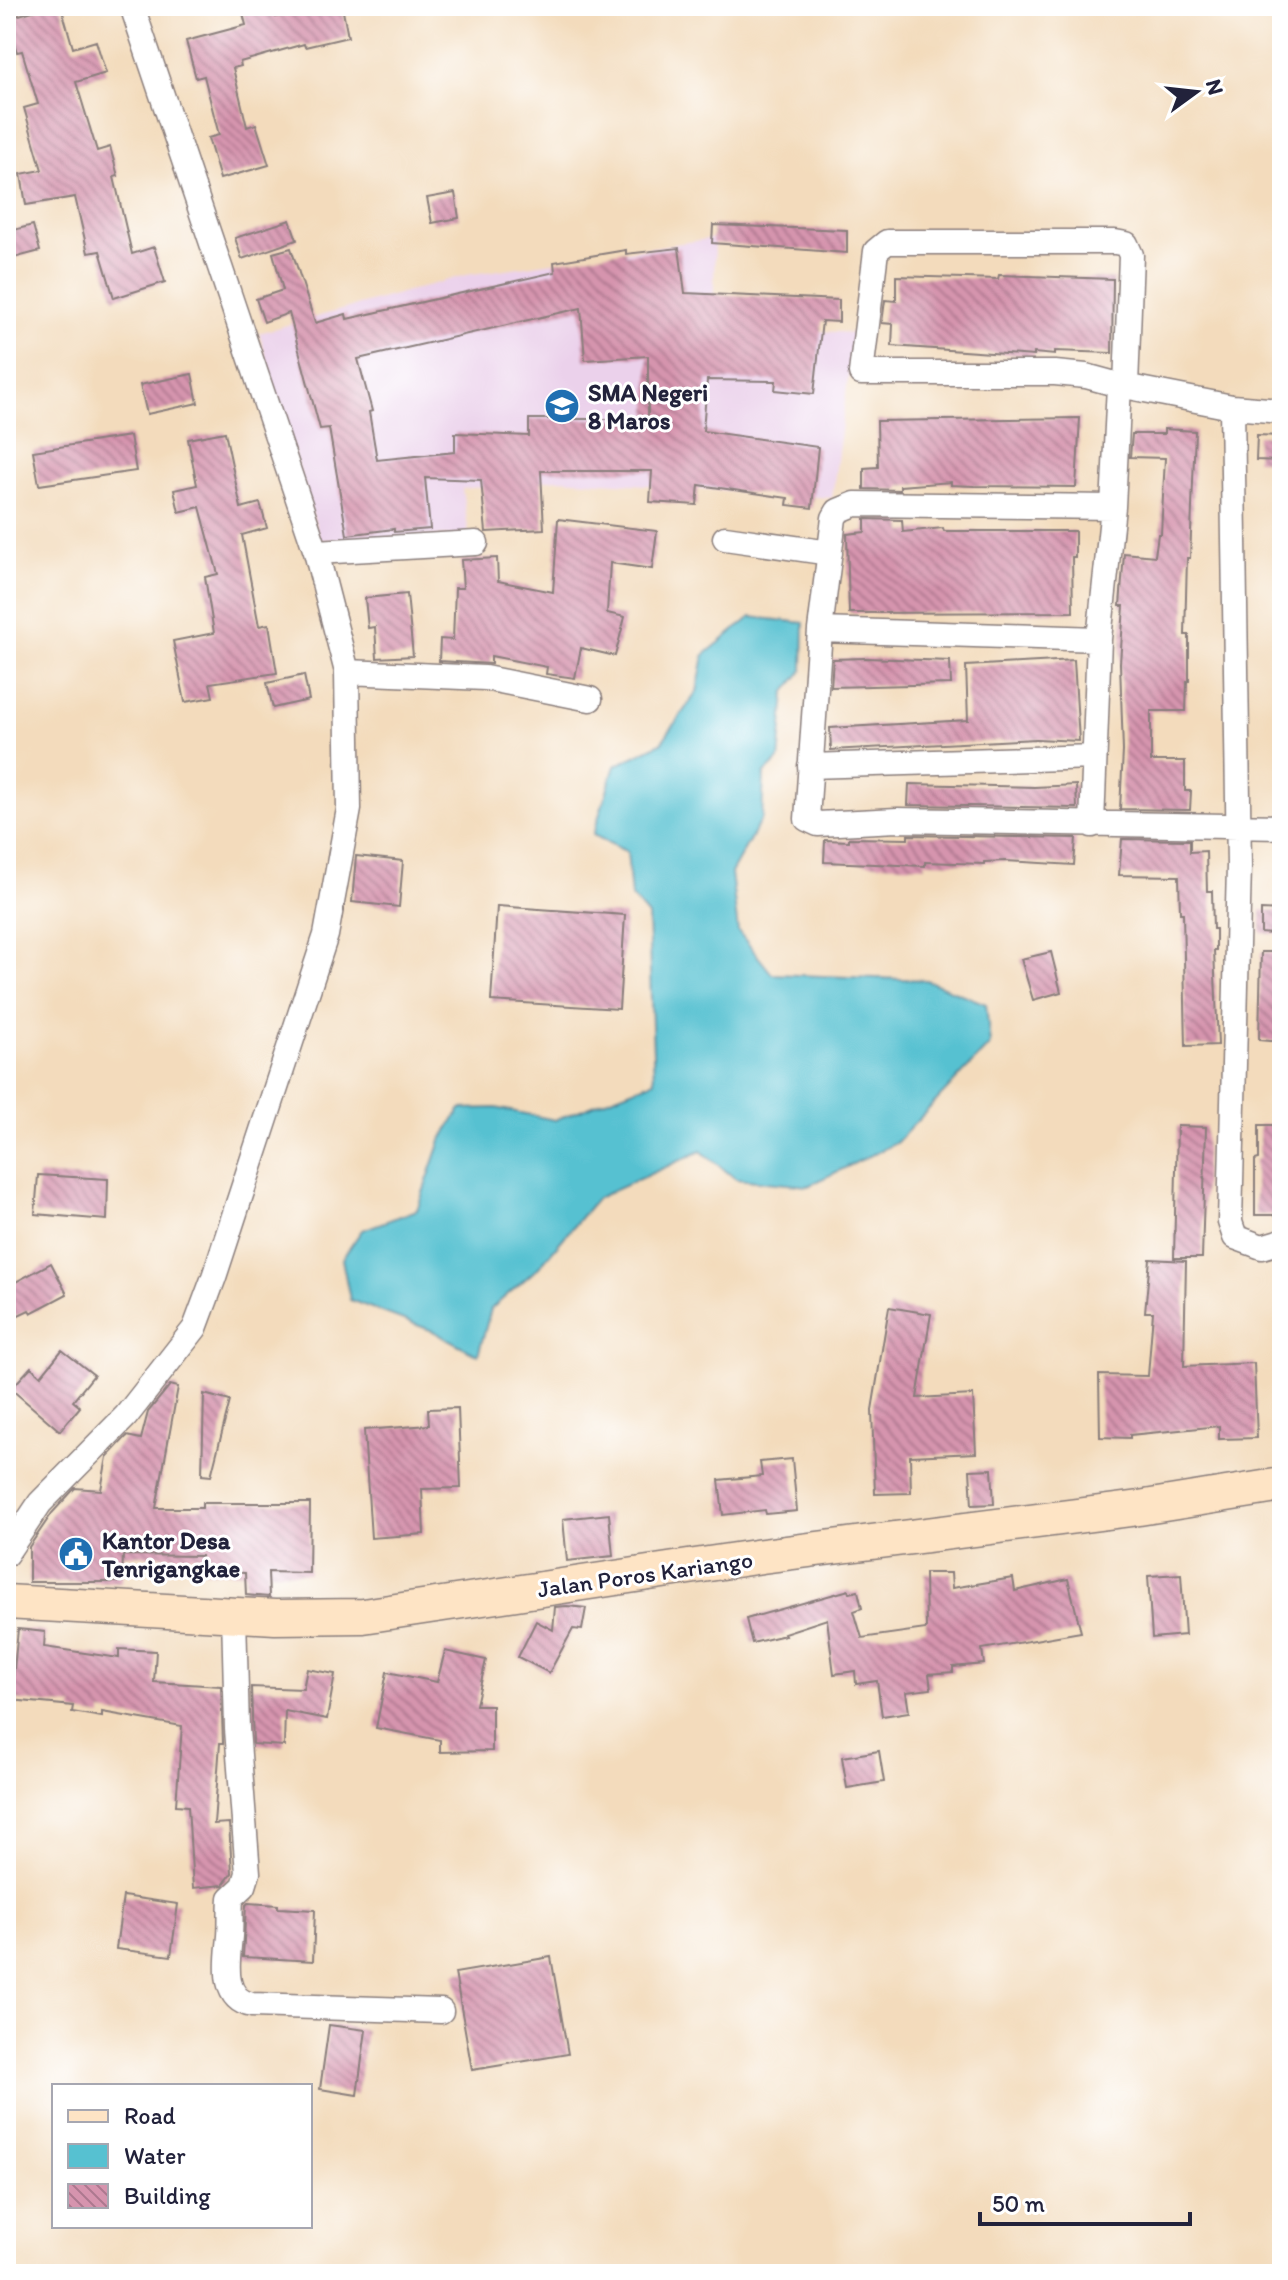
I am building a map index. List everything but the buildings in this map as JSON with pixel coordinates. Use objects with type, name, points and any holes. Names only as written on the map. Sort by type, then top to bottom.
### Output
[{"type":"main road","name":"Jalan Poros Kariango","points":[[6,1602],[300,1618],[363,1616],[748,1558],[1139,1508],[1282,1485]]},
{"type":"street","points":[[6,1554],[40,1503],[126,1416],[195,1328],[326,935],[349,809],[347,672],[316,552],[132,6]]},
{"type":"street","points":[[1092,825],[1099,639],[1113,507],[1123,385],[1131,255],[1126,244],[1115,242],[887,242],[876,251],[861,373],[1055,373],[1086,376],[1123,385],[1232,407],[1282,411]]},
{"type":"street","points":[[1232,407],[1239,866],[1230,1222],[1235,1237],[1262,1247],[1282,1241]]},
{"type":"street","points":[[1113,507],[855,504],[838,511],[834,518],[820,630],[807,819],[818,824],[897,820],[1282,827]]},
{"type":"street","points":[[725,538],[830,553]]},
{"type":"street","points":[[316,552],[476,543]]},
{"type":"street","points":[[820,630],[1099,639]]},
{"type":"street","points":[[347,672],[485,678],[590,699]]},
{"type":"street","points":[[810,766],[1094,757]]},
{"type":"street","points":[[234,1615],[237,1729],[248,1873],[244,1886],[231,1898],[227,1978],[232,1991],[242,2002],[252,2005],[441,2011]]},
{"type":"shaded area","name":"SMA Negeri 8 Maros","points":[[715,238],[713,325],[854,333],[832,498],[558,479],[462,489],[469,535],[320,540],[259,333],[466,275]]},
{"type":"water","points":[[751,617],[804,623],[803,670],[785,693],[779,760],[764,774],[762,818],[731,873],[738,931],[772,974],[926,980],[986,1004],[990,1045],[896,1143],[808,1186],[736,1179],[701,1151],[597,1198],[539,1267],[491,1309],[478,1355],[433,1331],[350,1300],[342,1259],[362,1230],[417,1210],[441,1141],[461,1109],[496,1108],[555,1120],[654,1081],[648,916],[631,896],[627,852],[593,835],[615,766],[661,743],[697,692],[704,655]]},
{"type":"place","name":"SMA Negeri 8 Maros","points":[[562,406]]},
{"type":"place","name":"Kantor Desa Tenrigangkae","points":[[76,1554]]}]
